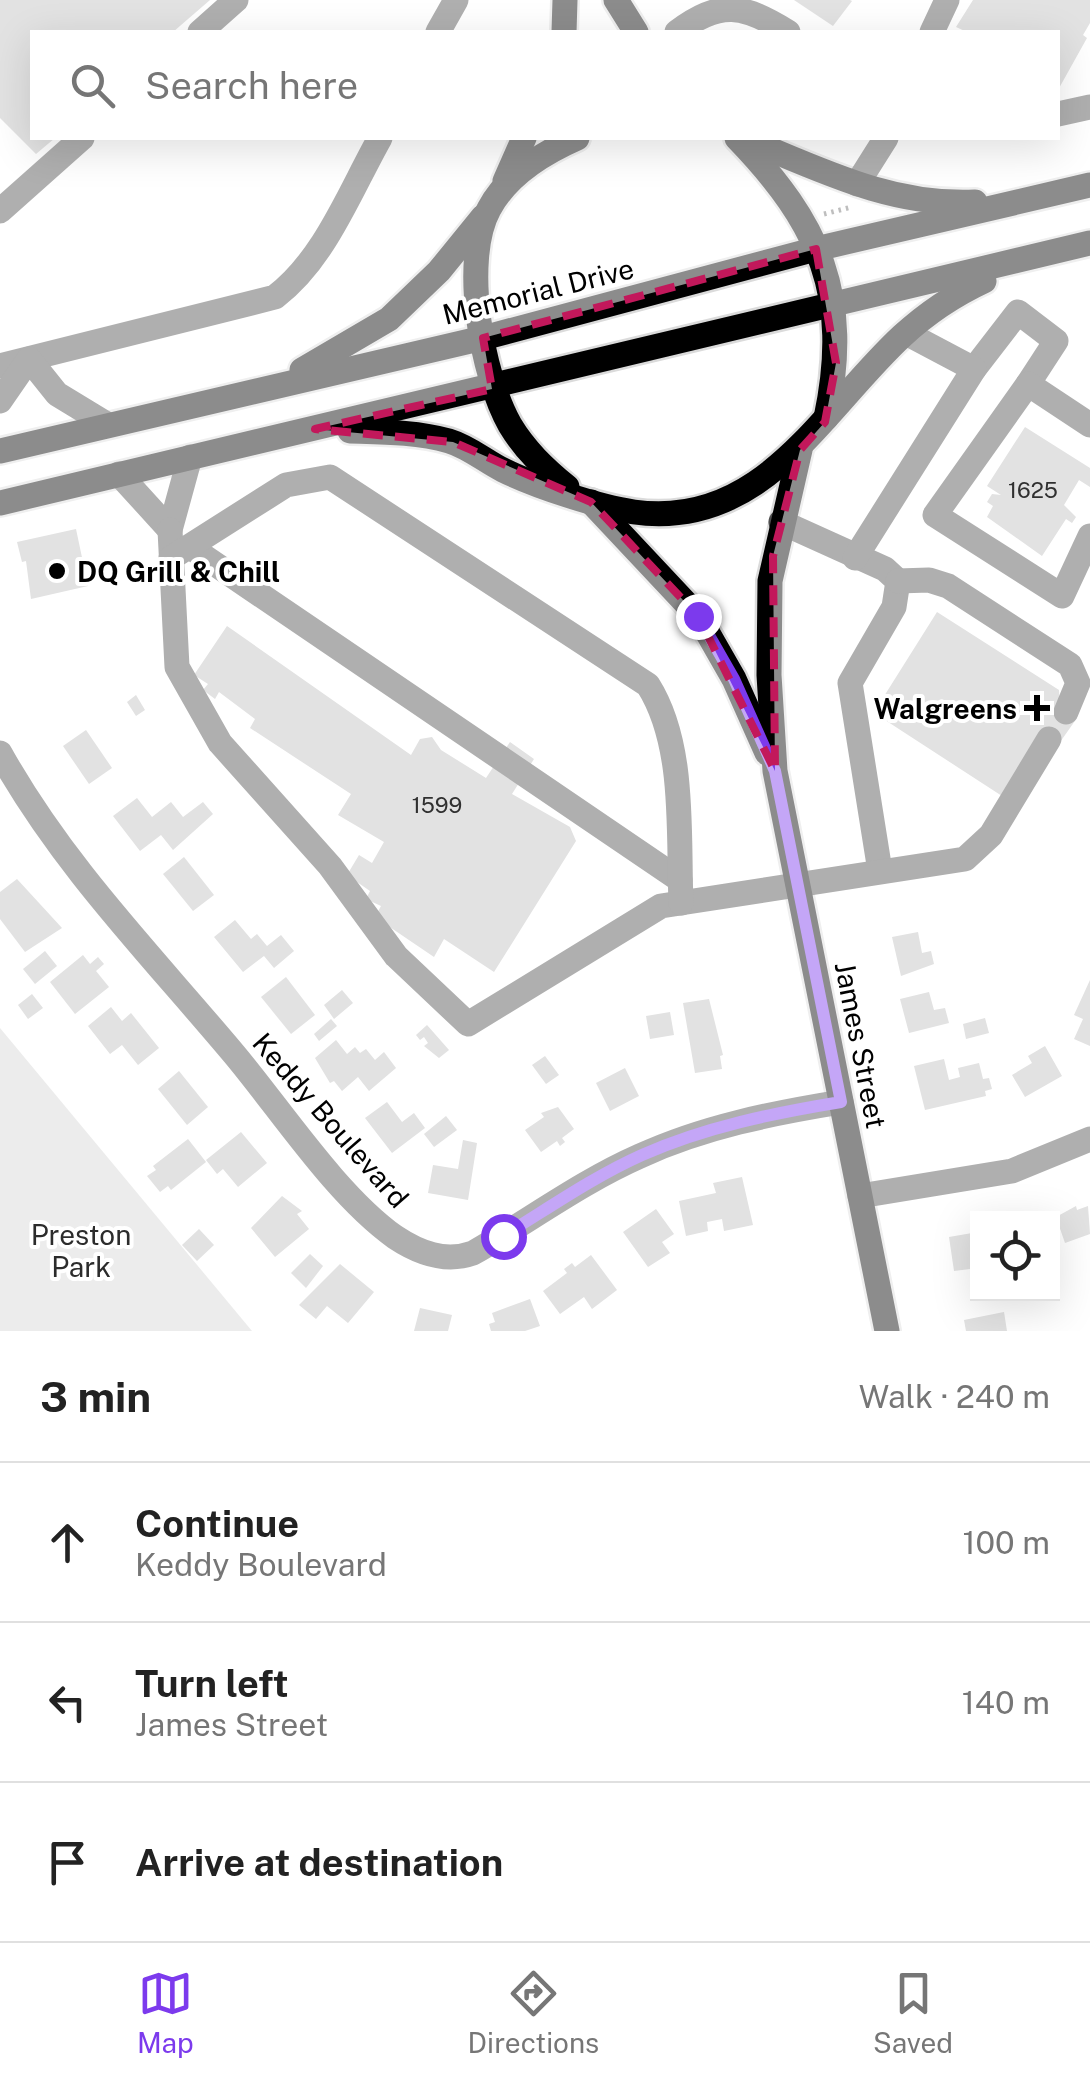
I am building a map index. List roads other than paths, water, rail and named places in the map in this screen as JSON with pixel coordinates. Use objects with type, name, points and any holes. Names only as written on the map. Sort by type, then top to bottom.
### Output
[{"type":"main road","points":[[564,30],[566,0]]},
{"type":"main road","points":[[616,0],[635,30]]},
{"type":"main road","points":[[272,385],[389,319],[423,288],[486,213],[523,140]]},
{"type":"main road","points":[[501,190],[544,155],[573,140]]},
{"type":"main road","points":[[742,140],[796,204],[816,248],[831,307],[836,362],[825,422]]},
{"type":"main road","points":[[744,140],[858,195],[912,200],[1035,199]]},
{"type":"main road","name":"Memorial Drive","points":[[0,451],[484,338],[816,248],[1090,185]]},
{"type":"main road","name":"James Street","points":[[486,213],[476,276],[494,388],[528,450],[583,498],[698,616],[734,679],[775,771]]},
{"type":"main road","points":[[0,503],[1090,243]]},
{"type":"main road","points":[[316,429],[406,434],[453,442],[517,476],[583,498],[636,512],[690,511],[756,485],[800,450],[906,333],[956,295],[1044,256]]},
{"type":"main road","name":"James Street","points":[[800,450],[781,522],[768,608],[775,771],[887,1331]]},
{"type":"street","points":[[202,30],[236,0]]},
{"type":"street","points":[[439,30],[456,0]]},
{"type":"street","points":[[933,30],[947,0]]},
{"type":"street","points":[[680,30],[714,6],[748,7],[785,30]]},
{"type":"street","points":[[1060,114],[1090,106]]},
{"type":"street","points":[[0,210],[80,140]]},
{"type":"street","points":[[0,366],[275,297],[296,281],[320,245],[379,140]]},
{"type":"street","points":[[858,195],[885,140]]},
{"type":"street","points":[[855,558],[974,369],[1018,312],[1056,342],[935,515],[1062,596],[1090,536]]},
{"type":"street","points":[[906,333],[974,369]]},
{"type":"street","points":[[0,401],[29,359]]},
{"type":"street","points":[[29,359],[58,394],[108,425]]},
{"type":"street","points":[[1028,384],[1090,425]]},
{"type":"street","points":[[190,457],[177,545],[177,667],[220,743],[330,866],[396,956],[468,1024],[680,891],[798,882],[964,859],[991,835],[1049,739]]},
{"type":"street","points":[[913,471],[949,492]]},
{"type":"street","points":[[119,474],[177,545],[680,891]]},
{"type":"street","points":[[177,545],[286,484],[330,477],[648,685],[664,710],[674,778],[680,891]]},
{"type":"street","points":[[781,522],[885,569],[898,582],[929,580],[948,586],[1070,665],[1077,694],[1066,712]]},
{"type":"street","points":[[880,871],[850,684],[894,607],[898,582]]},
{"type":"street","name":"Keddy Boulevard","points":[[0,753],[72,864],[314,1153],[391,1234],[426,1253],[458,1258],[473,1254],[608,1172],[667,1144],[732,1124],[841,1102]]},
{"type":"street","points":[[860,1196],[1012,1171],[1090,1138]]},
{"type":"place","name":"DQ Grill & Chill","points":[[57,571]]},
{"type":"place","name":"Walgreens","points":[[1037,708]]},
{"type":"park label","name":"Preston Park","points":[[81,1250]]}]
